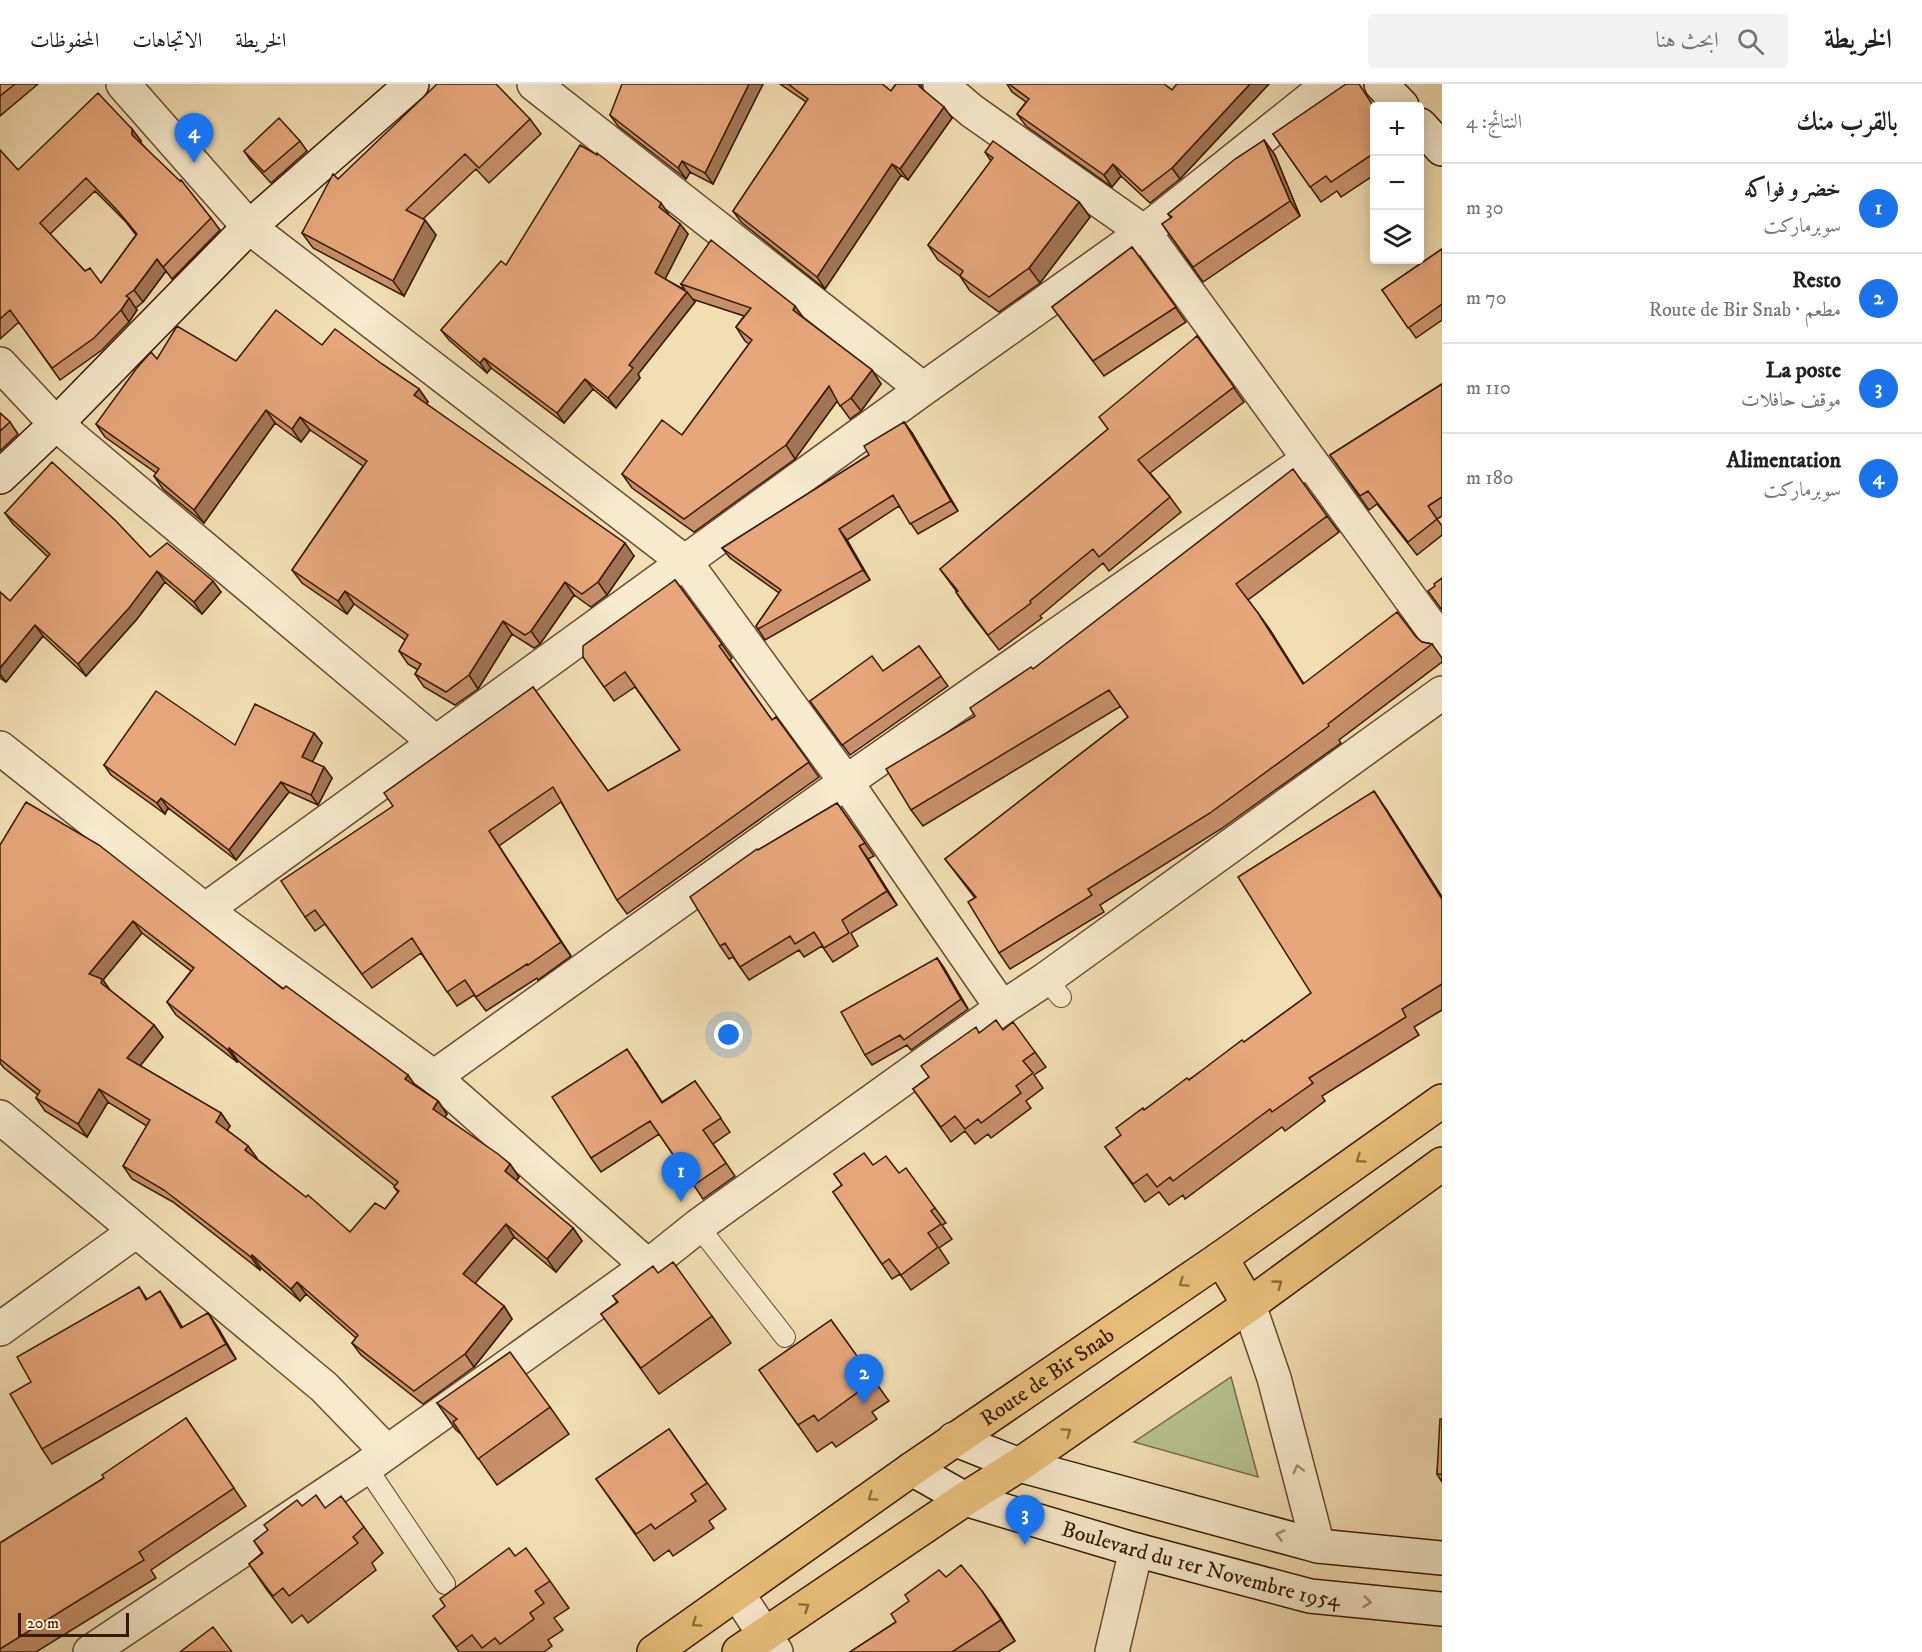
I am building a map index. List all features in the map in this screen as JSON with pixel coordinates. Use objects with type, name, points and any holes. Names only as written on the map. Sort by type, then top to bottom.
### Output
[{"type":"main road","name":"Route de Bir Snab","points":[[654,1652],[954,1439],[1221,1258],[1442,1101]]},
{"type":"main road","points":[[760,1646],[965,1499],[1019,1465],[1249,1305],[1434,1170],[1397,1133]]},
{"type":"main road","points":[[1221,1258],[1249,1305]]},
{"type":"street","points":[[123,84],[249,228],[686,563],[846,782],[1002,1008]]},
{"type":"street","points":[[0,477],[56,424],[249,228],[412,84]]},
{"type":"street","points":[[534,84],[922,389]]},
{"type":"street","points":[[940,84],[972,111],[1144,232],[1442,642]]},
{"type":"street","points":[[206,910],[435,742],[686,563],[922,389],[1144,232],[1329,84]]},
{"type":"street","points":[[1381,84],[1398,102]]},
{"type":"street","points":[[0,364],[56,424],[435,742]]},
{"type":"street","points":[[434,1077],[846,782],[1309,459]]},
{"type":"street","points":[[90,1652],[376,1460],[648,1266],[698,1226],[1002,1008],[1053,988],[1442,693]]},
{"type":"street","points":[[0,748],[206,910],[434,1077],[648,1266]]},
{"type":"street","points":[[0,1117],[324,1387],[376,1460]]},
{"type":"street","points":[[0,1329],[136,1231]]},
{"type":"street","points":[[1249,1305],[1274,1378],[1318,1545]]},
{"type":"street","name":"Boulevard du 1er Novembre 1954","points":[[954,1439],[1019,1465],[1318,1545],[1442,1558]]},
{"type":"street","name":"Boulevard du 1er Novembre 1954","points":[[912,1469],[965,1499],[1136,1550],[1310,1596],[1442,1609]]},
{"type":"street","points":[[1112,1652],[1136,1550]]},
{"type":"street","points":[[737,1593],[760,1646]]},
{"type":"lane","points":[[698,1226],[785,1337]]},
{"type":"lane","points":[[376,1460],[375,1480],[445,1584]]},
{"type":"green space","points":[[1231,1377],[1258,1477],[1134,1442]]},
{"type":"building","points":[[0,84],[15,84],[0,96]]},
{"type":"building","points":[[437,84],[496,84],[530,119],[479,168],[465,154],[406,210],[425,220],[393,281],[302,233],[333,174],[338,179]]},
{"type":"building","points":[[622,84],[749,84],[705,173],[682,161],[678,168],[610,115]]},
{"type":"building","points":[[788,84],[882,84],[891,91],[896,84],[918,84],[944,107],[900,169],[892,164],[817,277],[733,211],[808,99]]},
{"type":"building","points":[[1009,84],[1164,84],[1172,90],[1177,84],[1250,84],[1172,168],[1142,191],[1113,164],[1104,175],[1017,114],[1029,99]]},
{"type":"building","points":[[1346,84],[1359,84],[1371,102],[1370,156],[1331,182],[1326,176],[1310,187],[1273,134]]},
{"type":"building","points":[[98,93],[132,129],[132,135],[181,180],[211,218],[163,267],[157,259],[134,290],[126,296],[129,298],[121,310],[94,338],[52,368],[10,310],[0,319],[0,150],[18,170]],"holes":[[[86,178],[137,234],[101,283],[90,268],[85,271],[40,223]]]},
{"type":"building","points":[[279,118],[300,141],[264,172],[244,151]]},
{"type":"building","points":[[1264,140],[1290,201],[1193,267],[1162,224],[1172,217],[1168,214],[1235,159]]},
{"type":"building","points":[[993,141],[1079,202],[1029,268],[989,297],[960,276],[963,271],[928,245],[993,158],[985,152]]},
{"type":"building","points":[[580,145],[597,155],[597,153],[661,203],[659,207],[680,224],[655,273],[687,292],[629,365],[633,368],[608,398],[585,379],[557,413],[484,358],[480,363],[441,330],[501,261],[506,265]]},
{"type":"building","points":[[711,240],[795,306],[793,310],[872,370],[851,398],[840,406],[829,386],[786,445],[684,519],[622,474],[662,420],[682,435],[752,340],[736,327],[751,308],[681,284]]},
{"type":"building","points":[[1132,247],[1176,307],[1093,361],[1052,307]]},
{"type":"building","points":[[1442,249],[1442,304],[1408,328],[1382,290],[1420,264],[1424,264],[1424,261]]},
{"type":"building","points":[[276,310],[322,345],[335,329],[419,389],[414,395],[625,543],[598,582],[582,594],[565,582],[531,631],[525,635],[503,621],[469,675],[446,692],[415,674],[421,664],[399,651],[408,635],[345,591],[338,601],[292,570],[367,461],[300,417],[292,429],[266,410],[194,510],[154,476],[159,469],[96,424],[151,352],[157,359],[177,326],[236,361]]},
{"type":"building","points":[[1197,336],[1234,387],[1138,460],[1170,497],[1099,557],[1093,549],[1030,601],[1031,603],[988,635],[940,569],[1108,429],[1099,417]]},
{"type":"building","points":[[1442,384],[1442,497],[1428,506],[1437,519],[1408,542],[1368,491],[1360,496],[1330,455]]},
{"type":"building","points":[[0,413],[10,422],[0,431]]},
{"type":"building","points":[[904,422],[951,501],[910,524],[893,495],[839,529],[863,570],[758,629],[756,626],[781,590],[722,548],[869,455],[864,446]]},
{"type":"building","points":[[52,462],[116,521],[150,557],[167,543],[213,581],[194,602],[157,571],[129,608],[78,664],[35,625],[0,668],[0,592],[10,601],[50,554],[5,513]]},
{"type":"building","points":[[1293,469],[1327,516],[1236,584],[1258,613],[1303,684],[1397,612],[1416,637],[1422,642],[1432,644],[1328,724],[1329,726],[1210,813],[1088,889],[1092,895],[999,953],[968,902],[976,897],[945,859],[1128,717],[1109,690],[911,810],[886,769],[975,716],[970,708],[1031,667],[1033,669]]},
{"type":"building","points":[[1442,578],[1442,610],[1428,591]]},
{"type":"building","points":[[675,580],[722,644],[719,646],[772,720],[776,717],[809,762],[617,900],[553,787],[489,831],[561,942],[476,997],[465,980],[447,992],[412,938],[362,974],[315,910],[305,917],[281,881],[393,806],[384,793],[533,687],[608,791],[680,750],[625,672],[604,687],[583,657],[583,646]]},
{"type":"building","points":[[919,646],[941,676],[842,745],[810,701],[872,656],[883,671]]},
{"type":"building","points":[[156,691],[235,745],[255,704],[314,733],[302,757],[324,767],[311,795],[281,782],[229,850],[161,798],[157,803],[104,765]]},
{"type":"building","points":[[1374,791],[1442,899],[1442,984],[1402,1009],[1406,1017],[1309,1078],[1313,1083],[1272,1112],[1270,1109],[1173,1181],[1170,1177],[1157,1187],[1147,1174],[1133,1184],[1105,1147],[1121,1135],[1116,1128],[1187,1078],[1189,1080],[1242,1040],[1244,1042],[1311,993],[1238,877]]},
{"type":"building","points":[[26,802],[99,845],[283,989],[286,986],[408,1075],[405,1079],[438,1101],[433,1109],[510,1164],[505,1171],[573,1228],[547,1259],[506,1224],[463,1274],[504,1306],[465,1354],[414,1391],[352,1343],[358,1335],[297,1282],[291,1289],[252,1255],[251,1257],[164,1190],[123,1166],[150,1120],[99,1089],[78,1124],[36,1098],[40,1091],[0,1059],[0,845]],"holes":[[[133,921],[194,968],[167,1002],[228,1050],[229,1048],[398,1182],[394,1187],[399,1191],[385,1209],[375,1203],[350,1232],[308,1195],[306,1197],[245,1150],[248,1146],[216,1122],[221,1113],[127,1058],[154,1025],[101,983],[102,979],[89,974]]]},
{"type":"building","points":[[837,803],[865,843],[859,846],[887,891],[842,920],[849,933],[824,948],[814,932],[795,944],[790,936],[740,967],[725,943],[720,946],[690,897],[757,849]]},
{"type":"building","points":[[937,958],[961,999],[904,1040],[900,1035],[865,1055],[841,1012]]},
{"type":"building","points":[[996,1020],[1003,1030],[1013,1022],[1035,1052],[1023,1061],[1033,1073],[1016,1086],[1021,1093],[981,1123],[978,1119],[965,1129],[955,1116],[941,1127],[913,1089],[929,1077],[921,1066],[976,1027],[979,1033]]},
{"type":"building","points":[[627,1049],[662,1103],[695,1081],[721,1118],[703,1130],[726,1163],[694,1185],[650,1121],[591,1158],[552,1097]]},
{"type":"building","points":[[864,1153],[873,1165],[886,1156],[899,1173],[906,1168],[935,1208],[931,1211],[941,1224],[928,1233],[938,1247],[901,1275],[889,1259],[882,1264],[833,1192],[842,1185],[834,1174]]},
{"type":"building","points":[[673,1262],[712,1316],[641,1368],[601,1314],[618,1302],[613,1296],[653,1266],[658,1273]]},
{"type":"building","points":[[139,1287],[146,1300],[160,1291],[181,1328],[208,1313],[226,1344],[42,1449],[10,1394],[31,1382],[17,1357]]},
{"type":"building","points":[[831,1320],[870,1374],[853,1386],[858,1392],[818,1421],[814,1415],[798,1425],[759,1370]]},
{"type":"building","points":[[510,1352],[550,1407],[478,1459],[453,1422],[457,1419],[437,1403]]},
{"type":"building","points":[[186,1418],[234,1488],[139,1552],[144,1560],[0,1649],[0,1543],[104,1478],[102,1475]]},
{"type":"building","points":[[1440,1419],[1442,1419],[1442,1474],[1437,1474]]},
{"type":"building","points":[[669,1429],[707,1483],[691,1494],[696,1501],[655,1529],[651,1524],[636,1534],[596,1479]]},
{"type":"building","points":[[316,1495],[325,1508],[341,1496],[364,1527],[353,1537],[358,1543],[289,1596],[283,1588],[273,1596],[249,1564],[263,1553],[254,1541],[268,1530],[264,1525],[297,1500],[302,1506]]},
{"type":"building","points":[[509,1548],[515,1556],[526,1548],[550,1581],[535,1591],[544,1603],[530,1613],[534,1619],[500,1644],[495,1638],[482,1648],[472,1635],[456,1647],[433,1616],[445,1606],[440,1599]]},
{"type":"building","points":[[961,1565],[1001,1620],[952,1652],[850,1652],[896,1622],[891,1614],[909,1601],[905,1595],[939,1570],[946,1577]]},
{"type":"building","points":[[213,1627],[232,1652],[180,1652]]},
{"type":"place","name":"Alimentation","points":[[194,163]]},
{"type":"place","name":"خضر و فواكه","points":[[681,1202]]},
{"type":"place","name":"Resto","points":[[864,1404]]},
{"type":"place","name":"La poste","points":[[1025,1545]]}]
